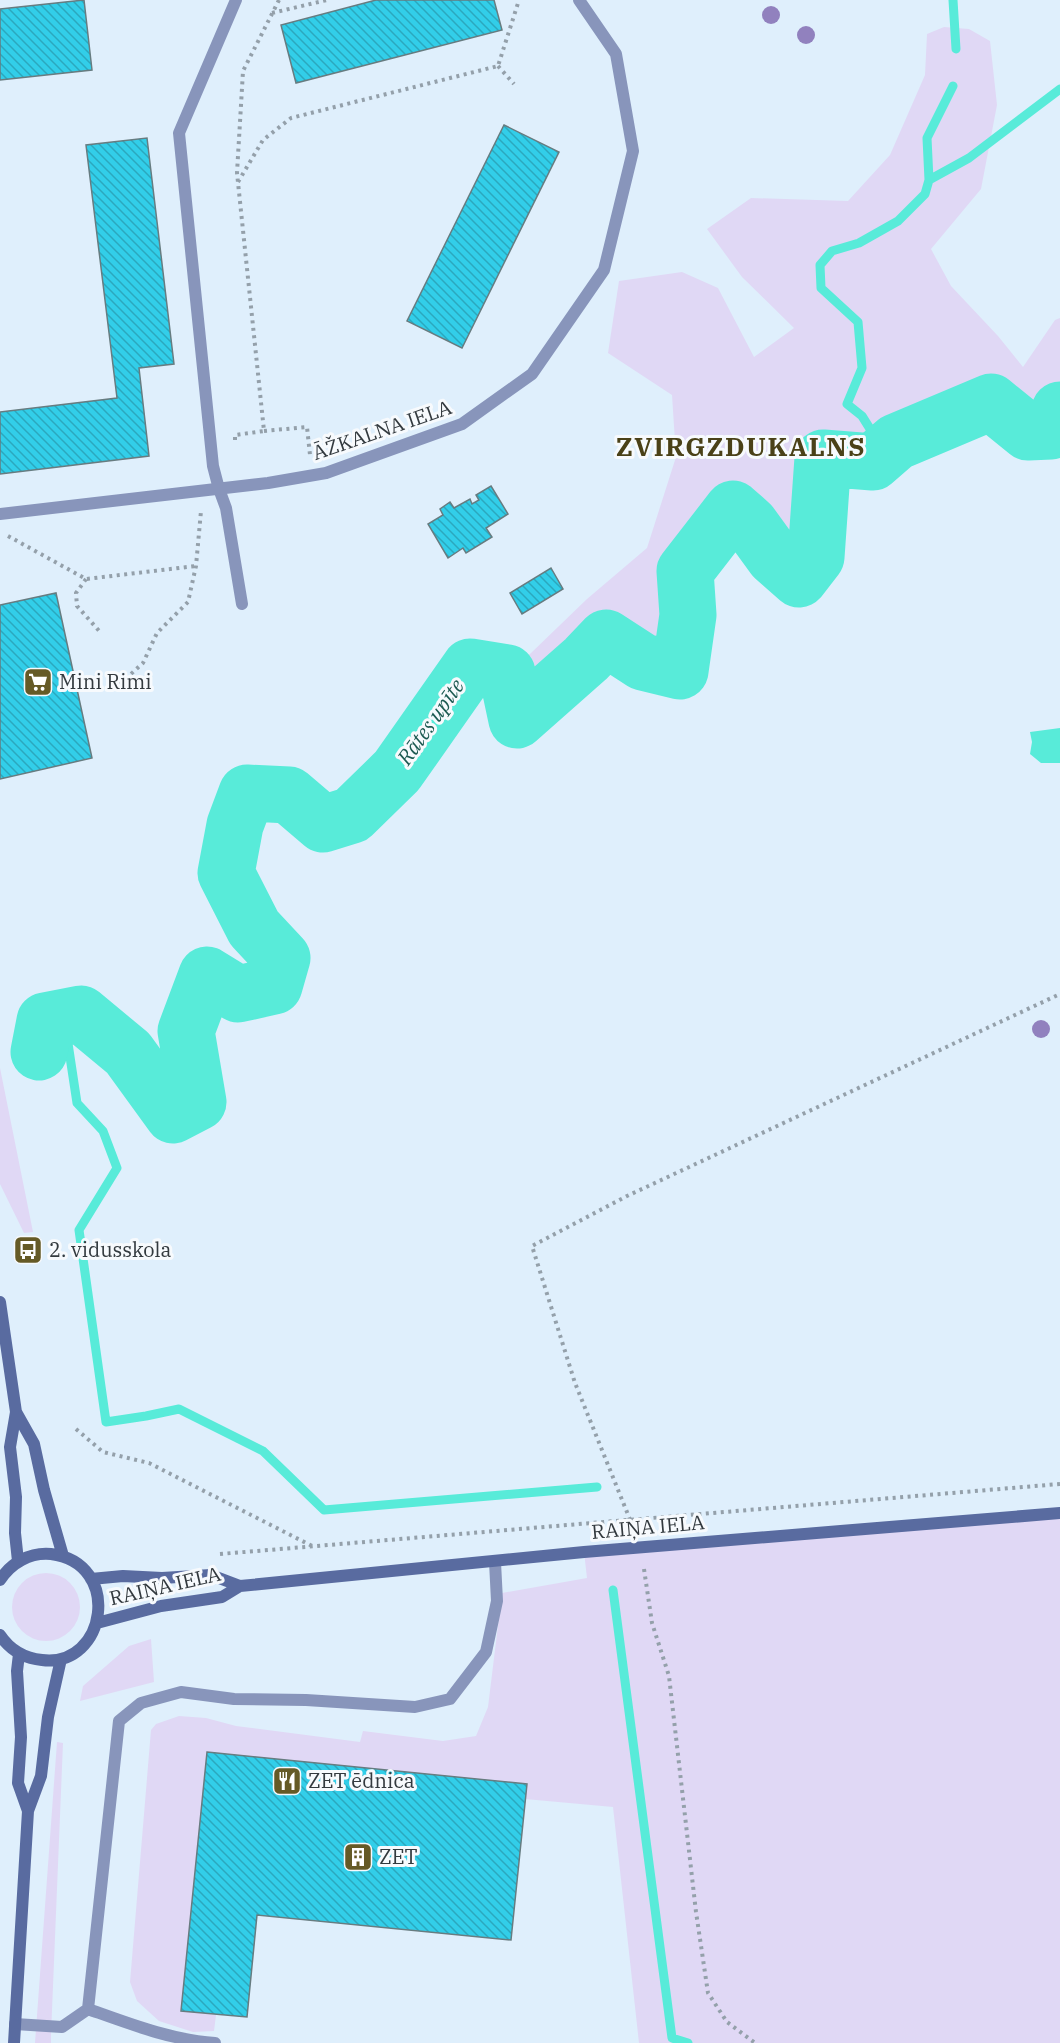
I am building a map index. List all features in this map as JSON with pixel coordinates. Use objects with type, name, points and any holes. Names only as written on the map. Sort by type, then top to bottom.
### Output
[{"type":"main road","points":[[0,1302],[4,1345],[16,1412],[34,1444],[44,1490],[63,1556]]},
{"type":"main road","points":[[16,1412],[10,1447],[16,1497],[15,1533],[18,1561]]},
{"type":"main road","name":"RAIŅA IELA","points":[[97,1623],[161,1606],[222,1597],[240,1586],[642,1547],[1060,1513]]},
{"type":"main road","points":[[0,1580],[18,1561],[32,1555],[63,1556],[84,1569],[91,1578],[98,1593],[100,1608],[97,1623],[89,1639],[77,1651],[61,1659],[47,1661],[20,1654],[6,1644],[0,1635]]},
{"type":"main road","name":"RAIŅA IELA","points":[[91,1578],[211,1575],[240,1586]]},
{"type":"main road","points":[[20,1654],[18,1671],[21,1737],[18,1783],[28,1811]]},
{"type":"main road","points":[[14,2043],[28,1811],[41,1776],[48,1717],[61,1659]]},
{"type":"street","points":[[236,0],[179,133],[213,466],[226,508],[242,604]]},
{"type":"street","name":"ĀŽKALNA IELA","points":[[0,514],[219,489],[326,473],[462,424],[532,374],[604,270],[633,151],[616,54],[579,0]]},
{"type":"street","points":[[15,2024],[62,2027],[88,2009],[119,1721],[141,1702],[181,1692],[234,1699],[306,1700],[415,1707],[450,1699],[486,1652],[497,1601],[495,1562]]},
{"type":"street","points":[[88,2009],[191,2041],[215,2043]]},
{"type":"path","points":[[264,431],[238,182],[243,71],[279,0]]},
{"type":"path","points":[[271,14],[327,0]]},
{"type":"path","points":[[498,66],[519,0]]},
{"type":"path","points":[[238,182],[263,140],[291,118],[498,66]]},
{"type":"path","points":[[498,66],[514,84]]},
{"type":"path","points":[[236,444],[235,435],[307,428],[310,455]]},
{"type":"path","points":[[120,684],[144,663],[157,633],[188,602],[196,566],[201,512]]},
{"type":"path","points":[[5,534],[86,579],[196,566]]},
{"type":"path","points":[[86,579],[76,593],[77,606],[101,633]]},
{"type":"path","points":[[755,2043],[727,2022],[708,1993],[696,1912],[669,1676],[652,1623],[645,1587],[642,1547],[575,1383],[532,1246],[627,1196],[1060,994]]},
{"type":"path","points":[[76,1429],[103,1452],[149,1463],[315,1547]]},
{"type":"path","points":[[210,1555],[1060,1484]]},
{"type":"shaded area","points":[[944,27],[969,29],[990,41],[997,105],[981,189],[931,249],[951,286],[998,336],[1023,367],[1055,320],[1060,318],[1060,410],[1055,419],[1028,432],[991,403],[896,442],[873,462],[823,458],[816,557],[799,579],[774,557],[750,524],[733,509],[685,571],[688,615],[680,671],[643,662],[606,638],[586,659],[517,720],[507,673],[587,599],[647,548],[676,457],[672,395],[608,353],[619,281],[682,272],[718,288],[754,357],[794,328],[742,277],[707,229],[751,198],[848,201],[890,155],[925,75],[927,34]]},
{"type":"shaded area","points":[[1060,728],[1060,763],[1041,763],[1030,754],[1032,742],[1030,732]]},
{"type":"shaded area","points":[[0,1068],[33,1232],[24,1233],[0,1184]]},
{"type":"shaded area","points":[[1060,1513],[1060,2043],[639,2043],[613,1807],[525,1799],[526,1784],[207,1752],[181,2011],[216,2015],[214,2031],[193,2032],[159,2021],[137,2001],[130,1982],[151,1730],[156,1724],[179,1716],[206,1718],[236,1726],[360,1742],[363,1731],[443,1741],[476,1736],[488,1707],[502,1593],[587,1578],[584,1552]]},
{"type":"shaded area","points":[[53,1573],[65,1579],[74,1588],[80,1600],[78,1620],[70,1631],[53,1641],[39,1641],[22,1631],[14,1620],[12,1600],[22,1583],[33,1575]]},
{"type":"shaded area","points":[[151,1639],[154,1682],[80,1701],[83,1686],[129,1646]]},
{"type":"shaded area","points":[[57,1742],[63,1743],[51,2043],[35,2043]]},
{"type":"building","points":[[84,0],[92,70],[0,80],[0,9]]},
{"type":"building","points":[[376,0],[494,0],[502,30],[296,83],[281,25]]},
{"type":"building","points":[[504,125],[559,152],[462,348],[407,321]]},
{"type":"building","points":[[147,138],[174,364],[139,368],[149,456],[0,474],[0,412],[117,398],[86,145]]},
{"type":"building","points":[[491,486],[508,514],[486,528],[492,537],[466,553],[463,548],[448,558],[428,524],[443,515],[440,509],[450,502],[454,508],[470,499],[472,504],[479,500],[476,495]]},
{"type":"building","points":[[551,568],[563,589],[522,614],[510,593]]},
{"type":"building","name":"Mini Rimi","points":[[56,593],[92,758],[0,779],[0,605]]},
{"type":"building","name":"ZET","points":[[207,1752],[527,1784],[511,1940],[257,1915],[247,2017],[181,2011]]},
{"type":"waterway","points":[[953,0],[956,49]]},
{"type":"waterway","points":[[896,442],[872,432],[862,416],[847,404],[862,368],[858,322],[821,288],[820,265],[832,251],[859,243],[898,221],[925,194],[929,180],[927,138],[953,86]]},
{"type":"waterway","points":[[929,180],[969,158],[1060,89]]},
{"type":"waterway","name":"Rātes upīte","points":[[39,1052],[45,1021],[81,1014],[128,1053],[173,1115],[198,1102],[186,1031],[207,975],[238,994],[274,986],[282,958],[254,928],[226,873],[235,825],[247,793],[289,795],[323,824],[352,815],[397,771],[470,667],[507,673],[517,720],[586,659],[606,638],[643,662],[680,671],[688,615],[685,571],[733,509],[750,524],[774,557],[799,579],[816,557],[823,458],[873,462],[896,442],[991,402],[1028,432],[1051,431],[1060,410]]},
{"type":"waterway","points":[[64,1017],[77,1103],[103,1131],[117,1168],[79,1230],[106,1422],[179,1409],[263,1451],[324,1510],[597,1487]]},
{"type":"waterway","points":[[613,1590],[672,2038],[688,2043]]},
{"type":"place","name":"Mini Rimi","points":[[38,682]]},
{"type":"place","name":"2. vidusskola","points":[[28,1250]]},
{"type":"place","name":"ZET ēdnica","points":[[287,1781]]},
{"type":"place","name":"ZET","points":[[358,1857]]},
{"type":"district","name":"ZVIRGZDUKALNS","points":[[741,447]]}]
